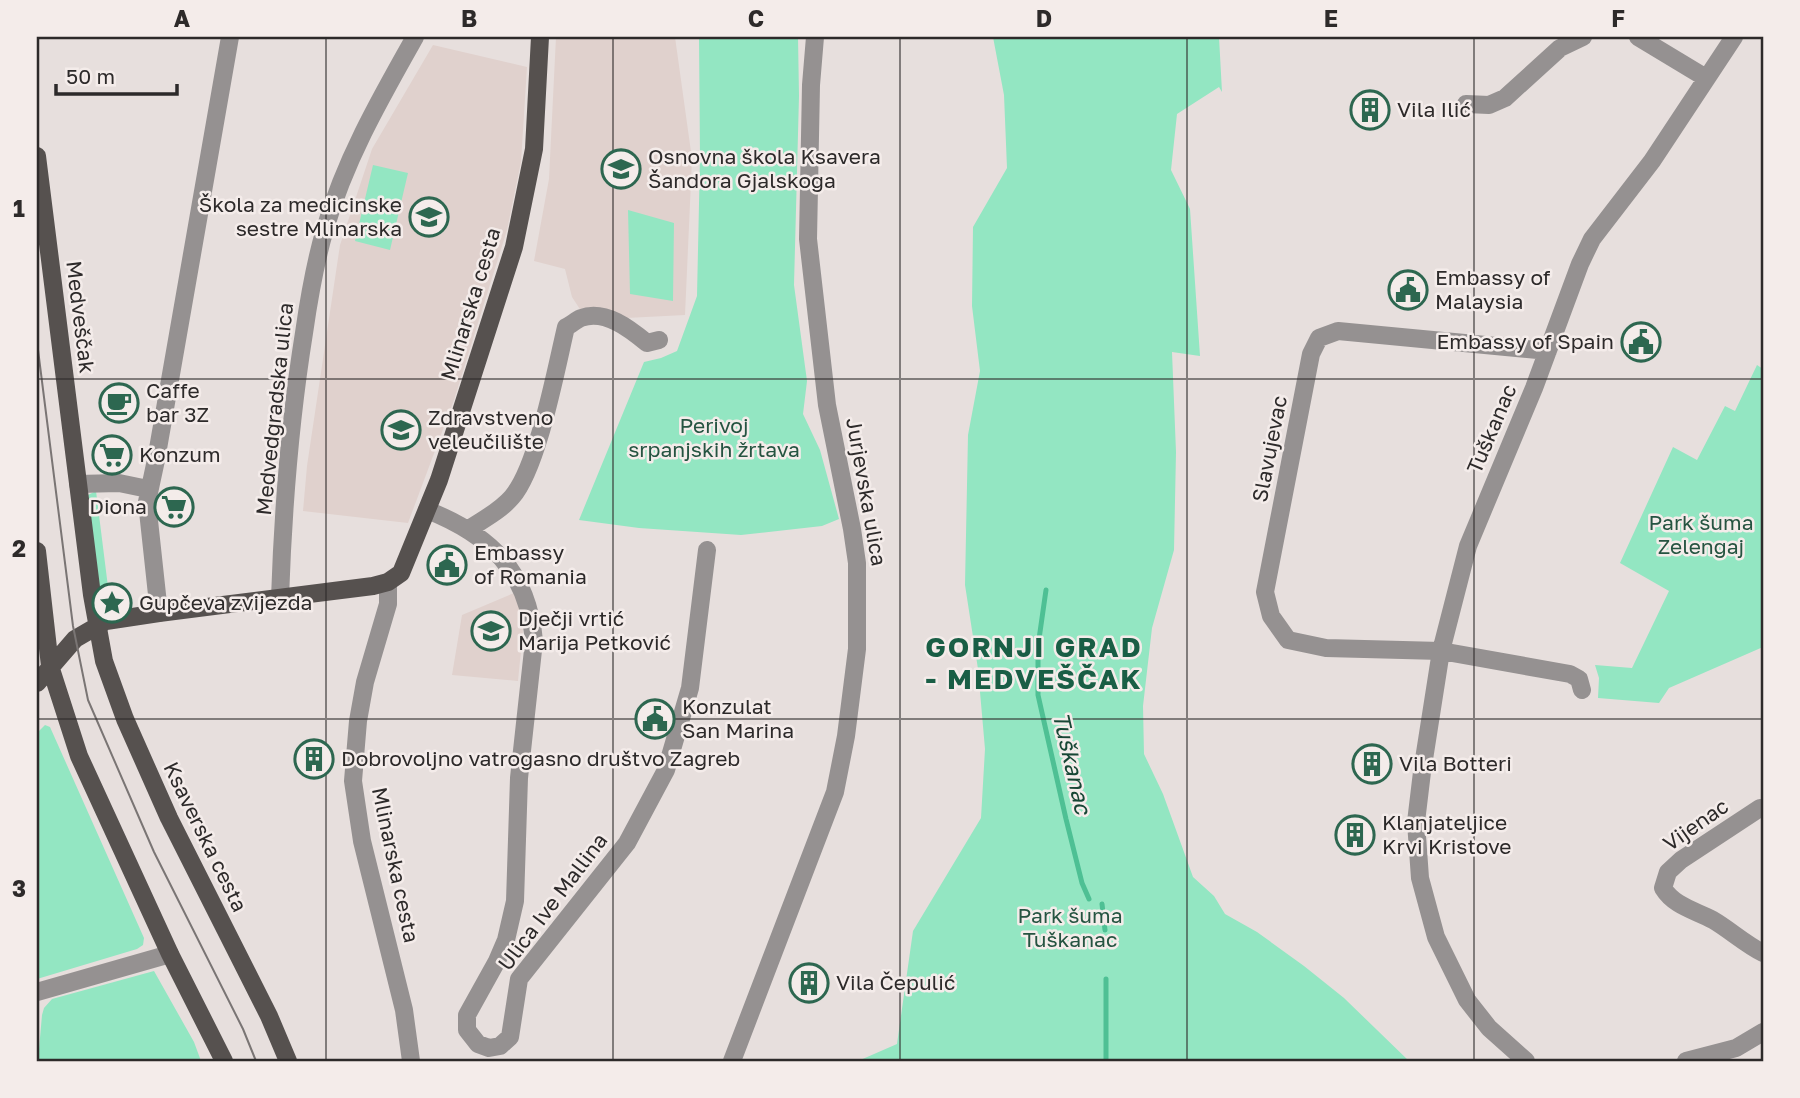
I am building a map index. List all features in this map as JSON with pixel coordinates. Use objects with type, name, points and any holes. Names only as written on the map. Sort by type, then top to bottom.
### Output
[{"type":"main road","name":"Mlinarska cesta","points":[[388,582],[401,573],[428,510],[514,247],[534,149],[541,37]]},
{"type":"main road","name":"Medveščak","points":[[37,156],[78,484]]},
{"type":"main road","points":[[78,484],[96,626]]},
{"type":"main road","points":[[37,551],[50,666],[79,756],[170,954],[224,1061]]},
{"type":"main road","points":[[37,683],[75,639],[96,626],[118,619],[388,582]]},
{"type":"main road","name":"Ksaverska cesta","points":[[96,626],[110,681],[169,818],[254,986],[288,1061]]},
{"type":"street","points":[[159,612],[146,502],[156,460],[230,37]]},
{"type":"street","name":"Medvedgradska ulica","points":[[280,598],[289,450],[298,371],[309,298],[324,230],[361,134],[415,37]]},
{"type":"street","name":"Jurjevska ulica","points":[[732,1061],[835,792],[846,736],[857,649],[857,564],[827,405],[808,239],[811,85],[815,37]]},
{"type":"street","points":[[1466,104],[1495,104],[1517,88],[1560,48],[1583,37]]},
{"type":"street","points":[[1638,37],[1706,78]]},
{"type":"street","name":"Tuškanac","points":[[1526,1061],[1489,1028],[1466,1000],[1436,937],[1420,878],[1416,822],[1441,651],[1468,546],[1548,351],[1580,264],[1592,239],[1652,161],[1734,37]]},
{"type":"street","points":[[468,529],[501,508],[524,482],[535,450],[566,327],[582,317],[604,317],[629,328],[647,344],[659,340]]},
{"type":"street","name":"Slavujevac","points":[[1548,351],[1338,331],[1319,338],[1311,354],[1265,592],[1271,616],[1288,640],[1326,648],[1441,651],[1570,674],[1579,680],[1582,690]]},
{"type":"street","points":[[78,484],[119,483],[148,489]]},
{"type":"street","name":"Ulica Ive Mallina","points":[[428,510],[468,529],[498,554],[517,580],[529,606],[534,641],[519,778],[515,901],[506,940],[467,1015],[467,1030],[478,1044],[489,1048],[500,1046],[510,1037],[519,979],[626,843],[666,770],[690,688],[707,550]]},
{"type":"street","name":"Mlinarska cesta","points":[[388,582],[388,604],[365,682],[358,721],[353,781],[362,841],[404,1010],[411,1061]]},
{"type":"street","name":"Vijenac","points":[[1760,808],[1681,860],[1668,872],[1663,888],[1678,904],[1714,920],[1763,953]]},
{"type":"street","points":[[37,992],[170,954]]},
{"type":"street","points":[[1686,1061],[1736,1048],[1763,1032]]},
{"type":"shaded area","name":"Osnovna škola Ksavera Šandora Gjalskoga","points":[[556,37],[675,37],[692,159],[685,315],[587,320],[572,297],[565,269],[534,261],[549,179]]},
{"type":"shaded area","name":"Škola za medicinske sestre Mlinarska","points":[[433,45],[527,67],[521,162],[507,230],[454,400],[408,523],[303,511],[307,466],[340,245],[372,149]]},
{"type":"shaded area","name":"Dječji vrtić Marija Petković","points":[[514,593],[524,620],[518,681],[452,675],[462,615]]},
{"type":"green space","name":"Perivoj srpanjskih žrtava","points":[[699,37],[798,37],[794,285],[807,381],[803,414],[820,450],[839,519],[822,526],[741,535],[639,528],[579,520],[644,362],[677,351],[697,296]]},
{"type":"green space","name":"Park šuma Tuškanac","points":[[993,37],[1219,37],[1222,92],[1219,87],[1177,114],[1171,170],[1190,209],[1200,356],[1172,352],[1176,452],[1174,550],[1152,628],[1143,706],[1144,754],[1163,794],[1193,877],[1214,896],[1225,914],[1257,932],[1304,966],[1344,998],[1409,1061],[858,1061],[897,1044],[913,931],[981,818],[985,749],[978,669],[965,585],[968,435],[980,371],[972,306],[973,227],[1007,168],[1004,95]]},
{"type":"green space","points":[[373,165],[408,173],[390,250],[355,241]]},
{"type":"green space","points":[[628,210],[674,223],[673,301],[630,294]]},
{"type":"green space","name":"Park šuma Zelengaj","points":[[1757,365],[1763,369],[1763,647],[1669,688],[1659,703],[1598,698],[1599,678],[1595,665],[1632,668],[1669,591],[1620,563],[1673,447],[1697,460],[1725,406],[1735,411]]},
{"type":"green space","points":[[96,491],[108,587],[98,589],[88,495]]},
{"type":"green space","points":[[45,725],[50,727],[144,938],[143,945],[137,949],[37,979],[37,733]]},
{"type":"green space","points":[[154,971],[194,1042],[201,1061],[38,1061],[42,1015],[52,999]]},
{"type":"waterway","name":"Tuškanac","points":[[1046,590],[1038,646],[1038,695],[1066,819],[1082,883],[1089,899]]},
{"type":"waterway","name":"Tuškanac","points":[[1102,904],[1105,930]]},
{"type":"waterway","name":"Tuškanac","points":[[1106,979],[1106,1061]]},
{"type":"tram line","points":[[37,342],[73,626],[88,700],[154,852],[243,1029],[256,1061]]},
{"type":"place","name":"Vila Ilić","points":[[1370,110]]},
{"type":"place","name":"Osnovna škola Ksavera Šandora Gjalskoga","points":[[621,169]]},
{"type":"place","name":"Škola za medicinske sestre Mlinarska","points":[[429,217]]},
{"type":"place","name":"Embassy of Malaysia","points":[[1408,290]]},
{"type":"place","name":"Embassy of Spain","points":[[1641,342]]},
{"type":"place","name":"Caffe bar 3Z","points":[[119,403]]},
{"type":"place","name":"Zdravstveno veleučilište","points":[[401,430]]},
{"type":"place","name":"Konzum","points":[[112,455]]},
{"type":"place","name":"Diona","points":[[174,507]]},
{"type":"place","name":"Embassy of Romania","points":[[447,565]]},
{"type":"place","name":"Gupčeva zvijezda","points":[[112,603]]},
{"type":"place","name":"Dječji vrtić Marija Petković","points":[[491,631]]},
{"type":"place","name":"Konzulat San Marina","points":[[655,719]]},
{"type":"place","name":"Dobrovoljno vatrogasno društvo Zagreb","points":[[314,759]]},
{"type":"place","name":"Vila Botteri","points":[[1372,764]]},
{"type":"place","name":"Klanjateljice Krvi Kristove","points":[[1355,835]]},
{"type":"place","name":"Vila Čepulić","points":[[809,983]]},
{"type":"district","name":"GORNJI GRAD - MEDVEŠČAK","points":[[1034,663]]}]
